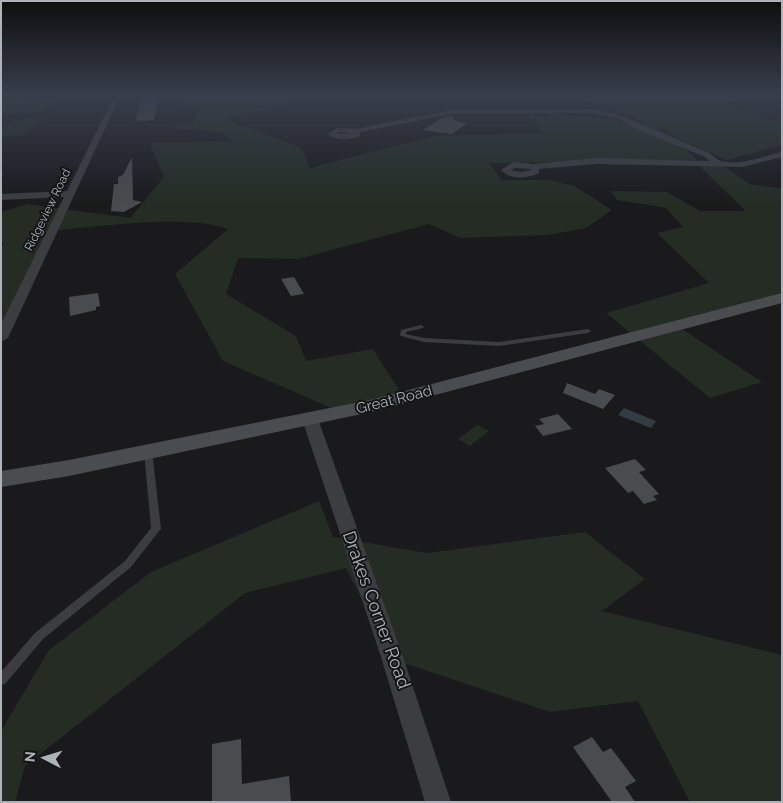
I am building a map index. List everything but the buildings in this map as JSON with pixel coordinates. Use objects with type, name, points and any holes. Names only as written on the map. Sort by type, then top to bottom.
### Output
[{"type":"street","name":"Ridgeview Road","points":[[1,338],[100,131]]},
{"type":"street","points":[[649,131],[706,154],[718,164]]},
{"type":"street","points":[[533,167],[589,161],[749,163],[782,154]]},
{"type":"street","points":[[1,197],[70,194]]},
{"type":"street","name":"Great Road","points":[[1,480],[371,406],[782,298]]},
{"type":"street","name":"Drakes Corner Road","points":[[310,419],[362,574],[402,680],[438,802]]},
{"type":"lane","points":[[422,327],[403,331],[403,335],[424,340],[499,344],[588,331]]},
{"type":"lane","points":[[1,680],[39,636],[128,564],[156,529],[148,451]]},
{"type":"shaded area","points":[[1,131],[27,131],[21,136],[1,137]]},
{"type":"shaded area","points":[[215,131],[258,131],[302,148],[310,168],[433,136],[543,133],[542,131],[644,131],[687,150],[697,160],[489,163],[502,180],[548,180],[574,186],[612,210],[586,228],[548,235],[460,238],[429,224],[298,259],[238,258],[226,294],[296,336],[306,361],[373,349],[404,398],[336,410],[223,361],[175,274],[228,229],[191,222],[144,222],[58,230],[1,345],[1,246],[4,243],[1,242],[1,212],[27,204],[130,218],[164,177],[150,143],[232,141],[221,132]]},
{"type":"shaded area","points":[[668,131],[782,131],[782,145],[727,160],[668,134]]},
{"type":"shaded area","points":[[699,166],[724,166],[751,185],[782,188],[782,297],[676,325],[762,382],[710,398],[606,313],[709,283],[657,233],[683,227],[666,208],[617,200],[610,191],[667,192],[700,211],[746,211]]},
{"type":"shaded area","points":[[624,408],[656,421],[651,428],[618,415]]},
{"type":"shaded area","points":[[477,425],[489,431],[470,446],[458,439]]},
{"type":"shaded area","points":[[319,501],[333,537],[427,553],[585,532],[645,579],[602,611],[782,655],[782,802],[690,802],[638,701],[550,712],[392,659],[346,568],[245,593],[25,766],[15,802],[1,802],[1,731],[49,650],[151,572]]}]
